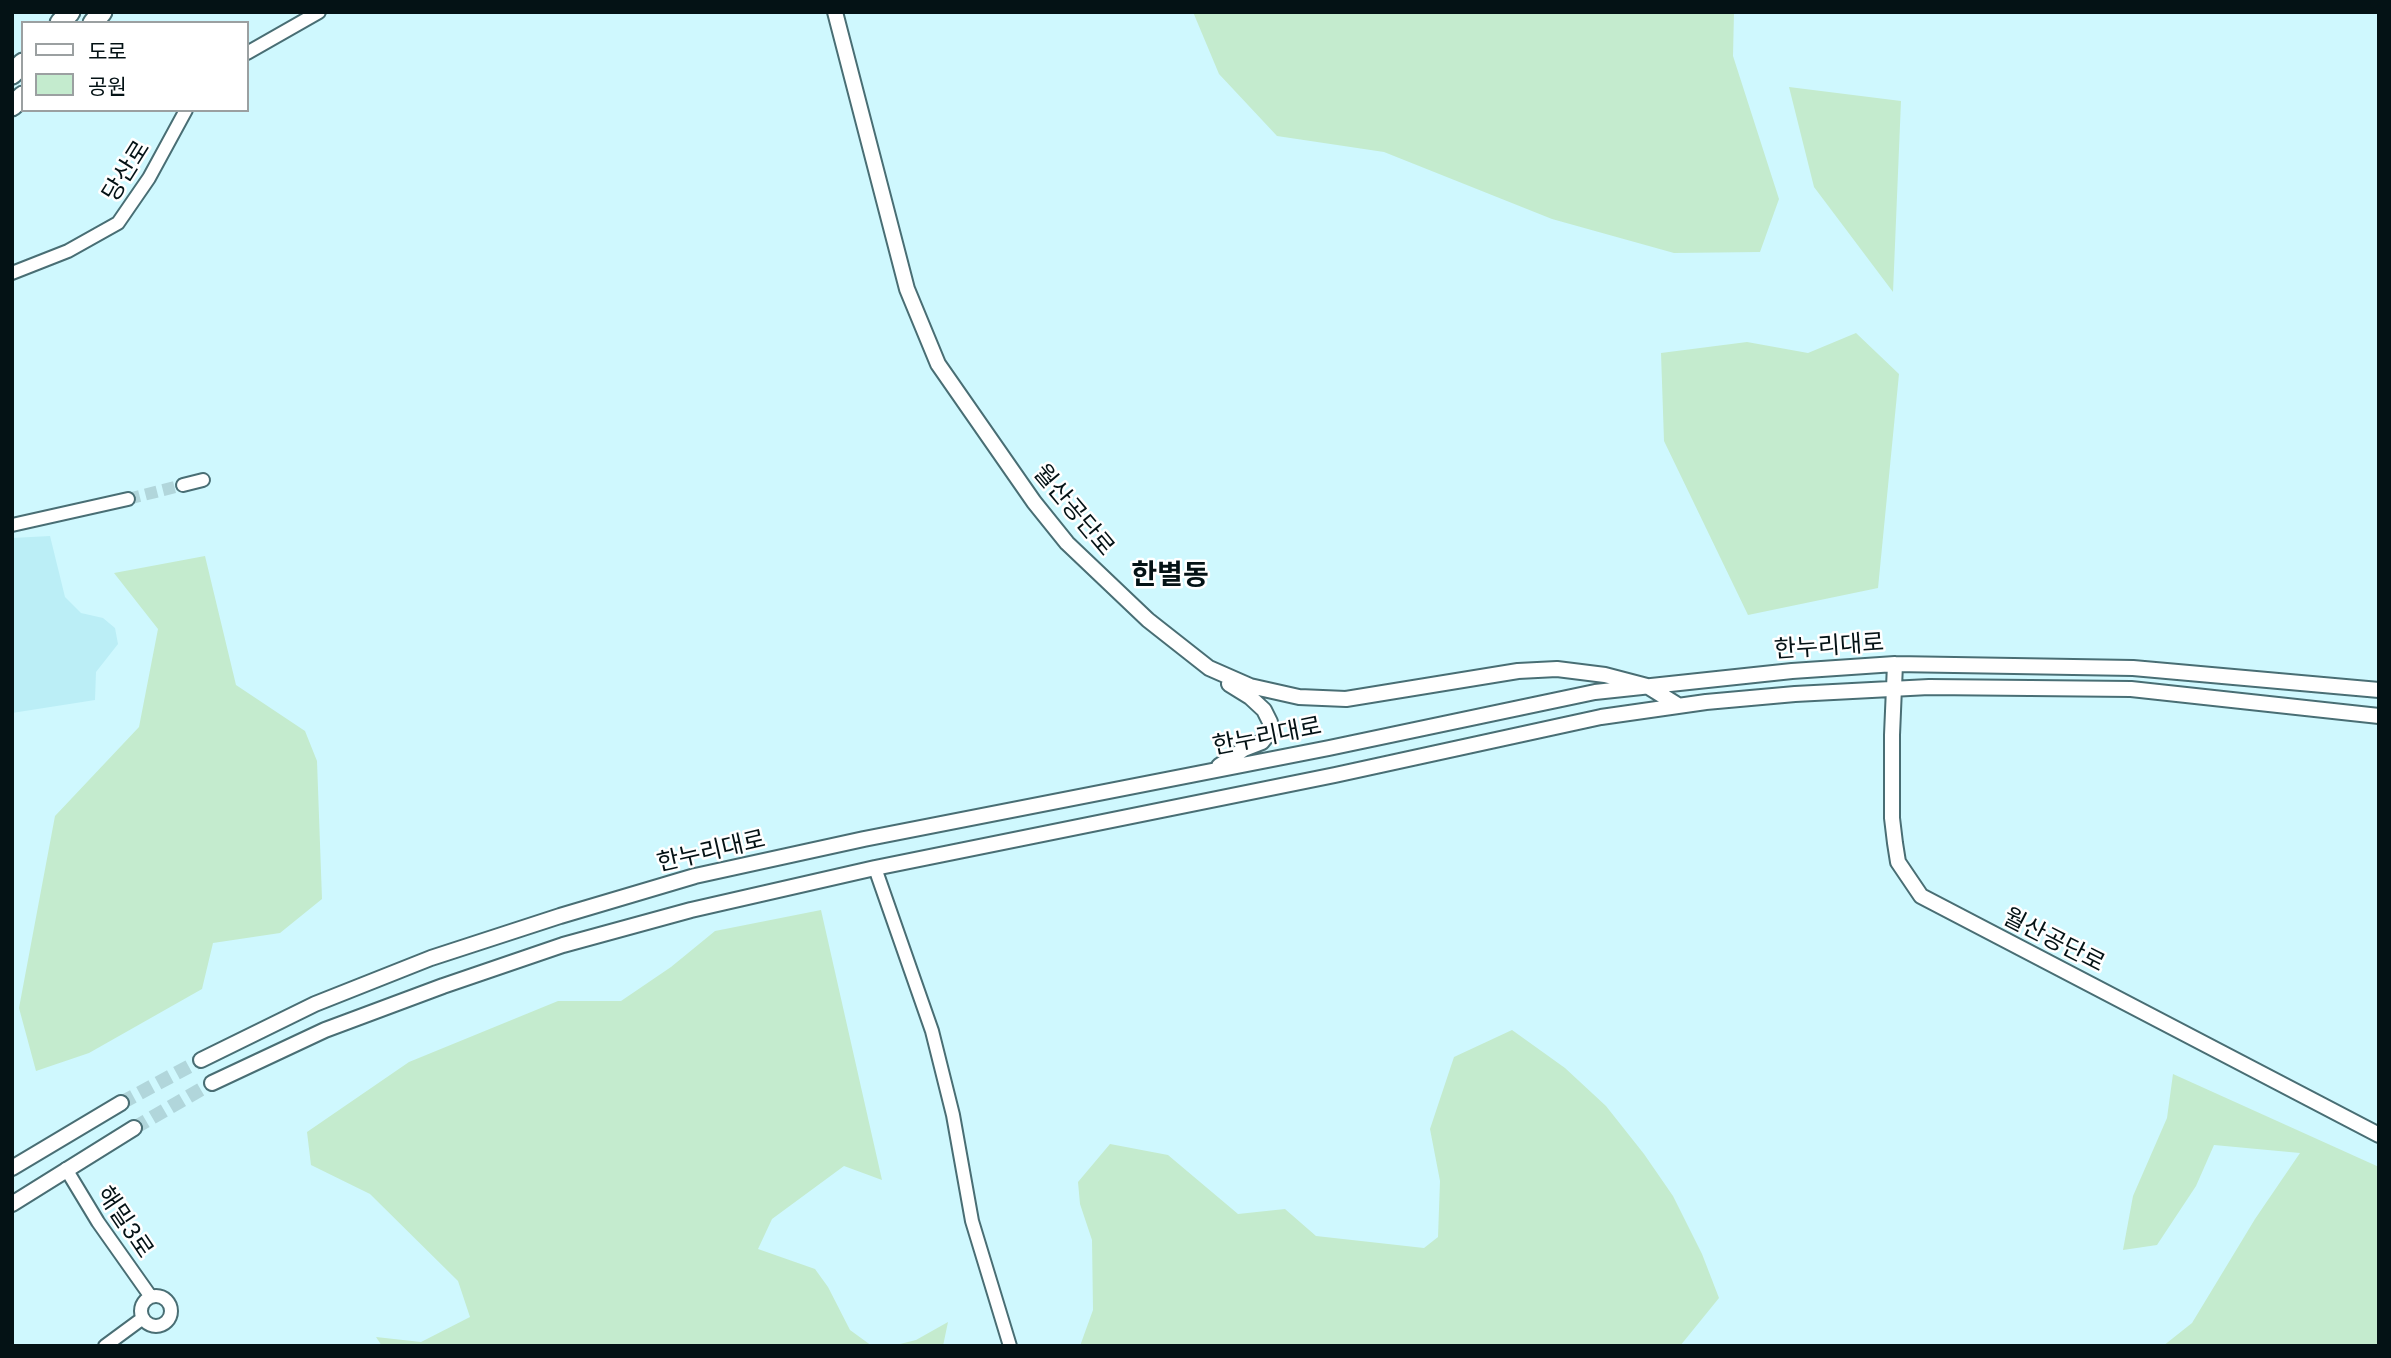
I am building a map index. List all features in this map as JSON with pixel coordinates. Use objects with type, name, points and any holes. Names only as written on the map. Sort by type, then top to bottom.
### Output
[{"type":"street","points":[[248,52],[319,12]]},
{"type":"street","name":"월산공단로","points":[[835,12],[907,289],[938,364],[1034,502],[1067,543],[1148,620],[1209,668],[1250,686],[1299,697],[1346,699],[1518,671],[1557,669],[1605,675],[1647,686],[1676,704]]},
{"type":"street","name":"당산로","points":[[12,273],[68,251],[118,223],[149,178],[185,112]]},
{"type":"street","points":[[183,485],[203,480]]},
{"type":"street","points":[[12,525],[128,499]]},
{"type":"street","name":"월산공단로","points":[[1895,664],[1892,818],[1898,862],[1921,896],[2379,1135]]},
{"type":"street","name":"한누리대로","points":[[201,1059],[315,1004],[431,958],[695,876],[864,839],[1595,692],[1792,671],[1895,664],[2133,668],[2379,690]]},
{"type":"street","points":[[1209,668],[1219,679],[1264,710],[1270,722],[1270,732],[1262,742],[1244,749],[1213,770]]},
{"type":"street","name":"한누리대로","points":[[212,1083],[325,1030],[443,986],[563,945],[691,910],[875,868],[1335,775],[1601,717],[1676,704],[1894,688],[2131,689],[2379,716]]},
{"type":"street","points":[[875,868],[932,1031],[953,1115],[972,1221],[1010,1346]]},
{"type":"street","points":[[12,1168],[121,1103]]},
{"type":"street","points":[[12,1203],[134,1128]]},
{"type":"street","name":"해밀3로","points":[[66,1169],[98,1222],[152,1297]]},
{"type":"street","points":[[152,1297],[161,1297],[169,1303],[170,1317],[160,1326],[150,1325],[143,1318],[144,1303],[152,1297]]},
{"type":"street","points":[[106,1346],[143,1318]]},
{"type":"shaded area","points":[[50,536],[65,597],[81,613],[103,618],[115,628],[118,644],[96,672],[95,700],[12,713],[12,538]]},
{"type":"green space","points":[[1193,12],[1734,12],[1733,56],[1779,199],[1760,252],[1674,253],[1552,219],[1384,152],[1277,136],[1219,74]]},
{"type":"green space","points":[[1789,87],[1901,101],[1893,292],[1814,187]]},
{"type":"green space","points":[[1856,333],[1899,374],[1878,588],[1748,615],[1664,441],[1661,353],[1747,342],[1808,353]]},
{"type":"green space","points":[[205,556],[236,685],[305,731],[317,761],[322,899],[280,933],[213,943],[202,989],[89,1053],[36,1071],[19,1008],[55,816],[139,727],[158,629],[114,573]]},
{"type":"green space","points":[[821,910],[882,1180],[844,1166],[772,1219],[758,1249],[815,1269],[828,1287],[850,1330],[872,1346],[382,1346],[376,1337],[421,1342],[470,1317],[458,1281],[370,1194],[311,1165],[307,1132],[409,1062],[558,1001],[621,1001],[671,967],[715,931]]},
{"type":"green space","points":[[1512,1030],[1565,1068],[1606,1106],[1673,1196],[1702,1254],[1719,1298],[1680,1346],[1080,1346],[1093,1310],[1092,1240],[1080,1204],[1078,1182],[1110,1144],[1168,1155],[1238,1214],[1285,1209],[1316,1236],[1424,1248],[1438,1237],[1440,1181],[1430,1129],[1454,1057]]},
{"type":"green space","points":[[2173,1074],[2379,1167],[2379,1346],[2163,1346],[2192,1323],[2255,1219],[2300,1153],[2214,1145],[2196,1186],[2157,1245],[2123,1250],[2133,1196],[2167,1118]]},
{"type":"green space","points":[[948,1322],[943,1346],[892,1346],[916,1340]]},
{"type":"tunnel","points":[[128,499],[183,485]]},
{"type":"tunnel","points":[[121,1103],[201,1060]]},
{"type":"tunnel","points":[[134,1128],[212,1083]]},
{"type":"district","name":"한별동","points":[[1170,575]]}]
